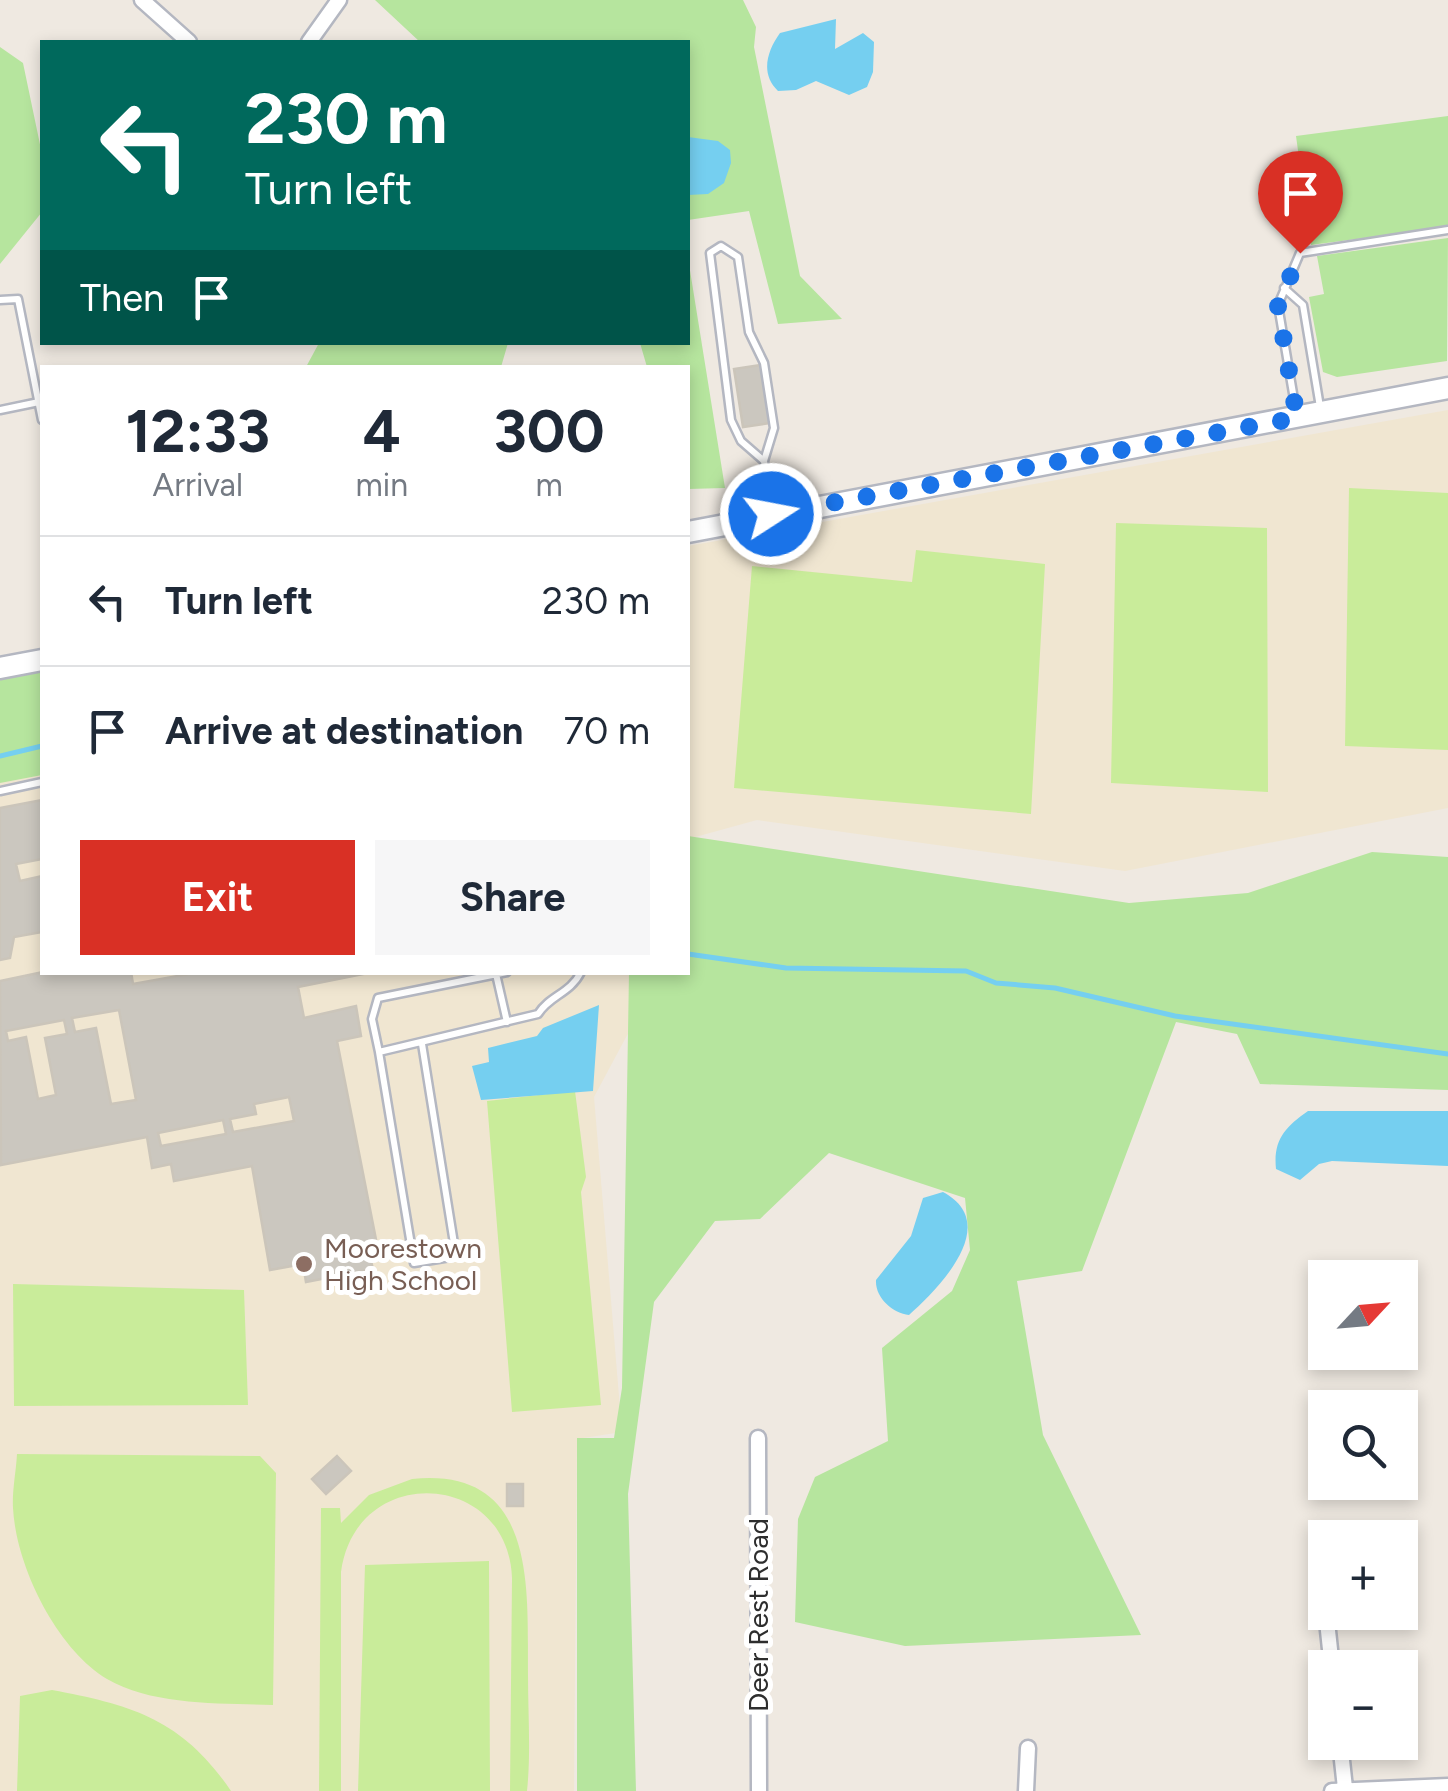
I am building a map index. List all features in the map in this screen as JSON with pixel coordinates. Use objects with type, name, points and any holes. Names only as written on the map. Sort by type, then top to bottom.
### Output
[{"type":"main road","points":[[690,532],[1448,388]]},
{"type":"main road","points":[[0,668],[40,660]]},
{"type":"street","points":[[142,0],[187,40]]},
{"type":"street","points":[[310,40],[339,0]]},
{"type":"street","name":"Deer Rest Road","points":[[758,1438],[759,1791]]},
{"type":"street","points":[[1026,1791],[1028,1748]]},
{"type":"street","points":[[1339,1760],[1338,1789],[1448,1786]]},
{"type":"lane","points":[[1297,418],[1278,306],[1300,253],[1448,230]]},
{"type":"lane","points":[[764,462],[741,441],[731,420],[725,349],[710,268],[710,253],[720,246],[738,257],[749,332],[764,363],[774,428],[764,462],[771,514]]},
{"type":"lane","points":[[1284,288],[1303,305],[1321,413]]},
{"type":"lane","points":[[0,300],[18,300],[40,408]]},
{"type":"lane","points":[[0,410],[39,402]]},
{"type":"lane","points":[[0,791],[40,782]]},
{"type":"lane","points":[[422,1044],[456,1256],[414,1263],[372,1019],[378,998],[491,975]]},
{"type":"lane","points":[[496,975],[507,1022]]},
{"type":"lane","points":[[379,1052],[538,1014],[547,1000],[565,994],[579,975]]},
{"type":"shaded area","points":[[1448,410],[1448,808],[1125,871],[757,820],[690,838],[690,546]]},
{"type":"shaded area","name":"Moorestown High School","points":[[40,662],[40,975],[633,975],[632,1026],[594,1097],[622,1432],[577,1439],[574,1791],[0,1791],[0,670]]},
{"type":"green space","points":[[375,0],[743,0],[756,27],[754,47],[800,276],[842,319],[778,324],[749,211],[690,220],[690,40],[418,40]]},
{"type":"green space","points":[[0,47],[23,63],[40,144],[40,214],[0,264]]},
{"type":"green space","points":[[1448,116],[1448,227],[1311,245],[1296,136]]},
{"type":"green space","points":[[1448,238],[1447,361],[1337,377],[1323,372],[1309,297],[1324,294],[1317,256]]},
{"type":"green space","points":[[690,270],[725,488],[690,489],[690,365],[646,365],[641,345],[690,345]]},
{"type":"green space","points":[[317,345],[507,345],[502,365],[307,365]]},
{"type":"green space","points":[[1349,488],[1448,493],[1448,750],[1345,746]]},
{"type":"green space","points":[[1116,523],[1267,528],[1268,792],[1111,783]]},
{"type":"green space","points":[[916,550],[1045,564],[1031,814],[734,788],[752,566],[912,582]]},
{"type":"green space","points":[[40,669],[40,775],[0,783],[0,677]]},
{"type":"green space","points":[[690,836],[1129,903],[1248,893],[1372,852],[1448,857],[1448,1090],[1260,1084],[1237,1034],[1176,1022],[1082,1271],[1017,1281],[1043,1435],[1141,1635],[905,1646],[795,1622],[798,1519],[815,1477],[888,1441],[882,1348],[952,1291],[970,1250],[965,1198],[829,1153],[760,1219],[715,1221],[654,1302],[628,1494],[636,1791],[577,1791],[577,1438],[614,1438],[622,1388],[629,975],[690,975]]},
{"type":"green space","points":[[575,1091],[586,1177],[581,1192],[601,1405],[512,1412],[487,1101]]},
{"type":"green space","points":[[13,1284],[244,1290],[248,1405],[14,1406]]},
{"type":"green space","points":[[17,1454],[260,1456],[276,1473],[273,1705],[166,1699],[125,1688],[88,1665],[42,1604],[22,1555],[13,1508]]},
{"type":"green space","points":[[412,1479],[453,1480],[484,1492],[504,1513],[517,1541],[527,1607],[527,1791],[510,1791],[512,1578],[504,1542],[486,1516],[460,1500],[431,1493],[401,1497],[373,1511],[352,1536],[341,1572],[341,1791],[319,1791],[321,1508],[340,1508],[341,1523],[369,1495]]},
{"type":"green space","points":[[489,1561],[490,1791],[358,1791],[365,1565]]},
{"type":"green space","points":[[52,1690],[107,1702],[154,1720],[194,1747],[231,1791],[17,1791],[20,1696]]},
{"type":"water","points":[[836,19],[835,49],[863,33],[874,42],[873,72],[867,87],[849,95],[816,81],[796,90],[778,91],[769,77],[767,62],[780,33]]},
{"type":"water","points":[[690,137],[718,141],[730,150],[731,163],[724,183],[708,194],[690,195]]},
{"type":"water","points":[[599,1005],[593,1091],[481,1100],[472,1066],[489,1062],[488,1048],[537,1036],[543,1028]]},
{"type":"water","points":[[1308,1111],[1448,1111],[1448,1166],[1332,1161],[1319,1164],[1300,1180],[1276,1169],[1276,1150],[1287,1129]]},
{"type":"water","points":[[943,1192],[960,1205],[967,1221],[966,1238],[959,1256],[935,1289],[909,1315],[903,1314],[882,1298],[876,1280],[911,1236],[923,1198]]},
{"type":"building","points":[[761,365],[770,423],[743,427],[734,369]]},
{"type":"building","points":[[40,800],[40,859],[16,864],[20,881],[40,876],[40,932],[14,937],[10,958],[0,960],[0,808]]},
{"type":"building","name":"Moorestown High School","points":[[40,973],[132,975],[133,984],[183,975],[358,975],[298,987],[304,1018],[356,1006],[361,1036],[337,1041],[380,1260],[371,1261],[373,1269],[306,1282],[303,1264],[270,1270],[252,1166],[174,1181],[171,1164],[152,1168],[147,1137],[1,1165],[0,981]],"holes":[[[119,1010],[136,1100],[111,1104],[96,1028],[75,1032],[72,1018]],[[64,1020],[67,1034],[45,1038],[56,1095],[38,1099],[26,1037],[8,1041],[6,1031]],[[289,1097],[294,1121],[233,1132],[230,1119],[256,1114],[254,1104]],[[223,1120],[226,1134],[161,1146],[158,1133]]]},
{"type":"building","points":[[337,1456],[351,1471],[326,1494],[312,1479]]},
{"type":"building","points":[[507,1484],[523,1484],[523,1506],[507,1506]]},
{"type":"waterway","points":[[0,756],[40,746]]},
{"type":"waterway","points":[[690,954],[786,968],[966,971],[996,983],[1055,988],[1175,1016],[1448,1054]]},
{"type":"place","name":"Moorestown High School","points":[[304,1264]]},
{"type":"route","points":[[771,514],[1297,418],[1278,306],[1300,253]]}]
